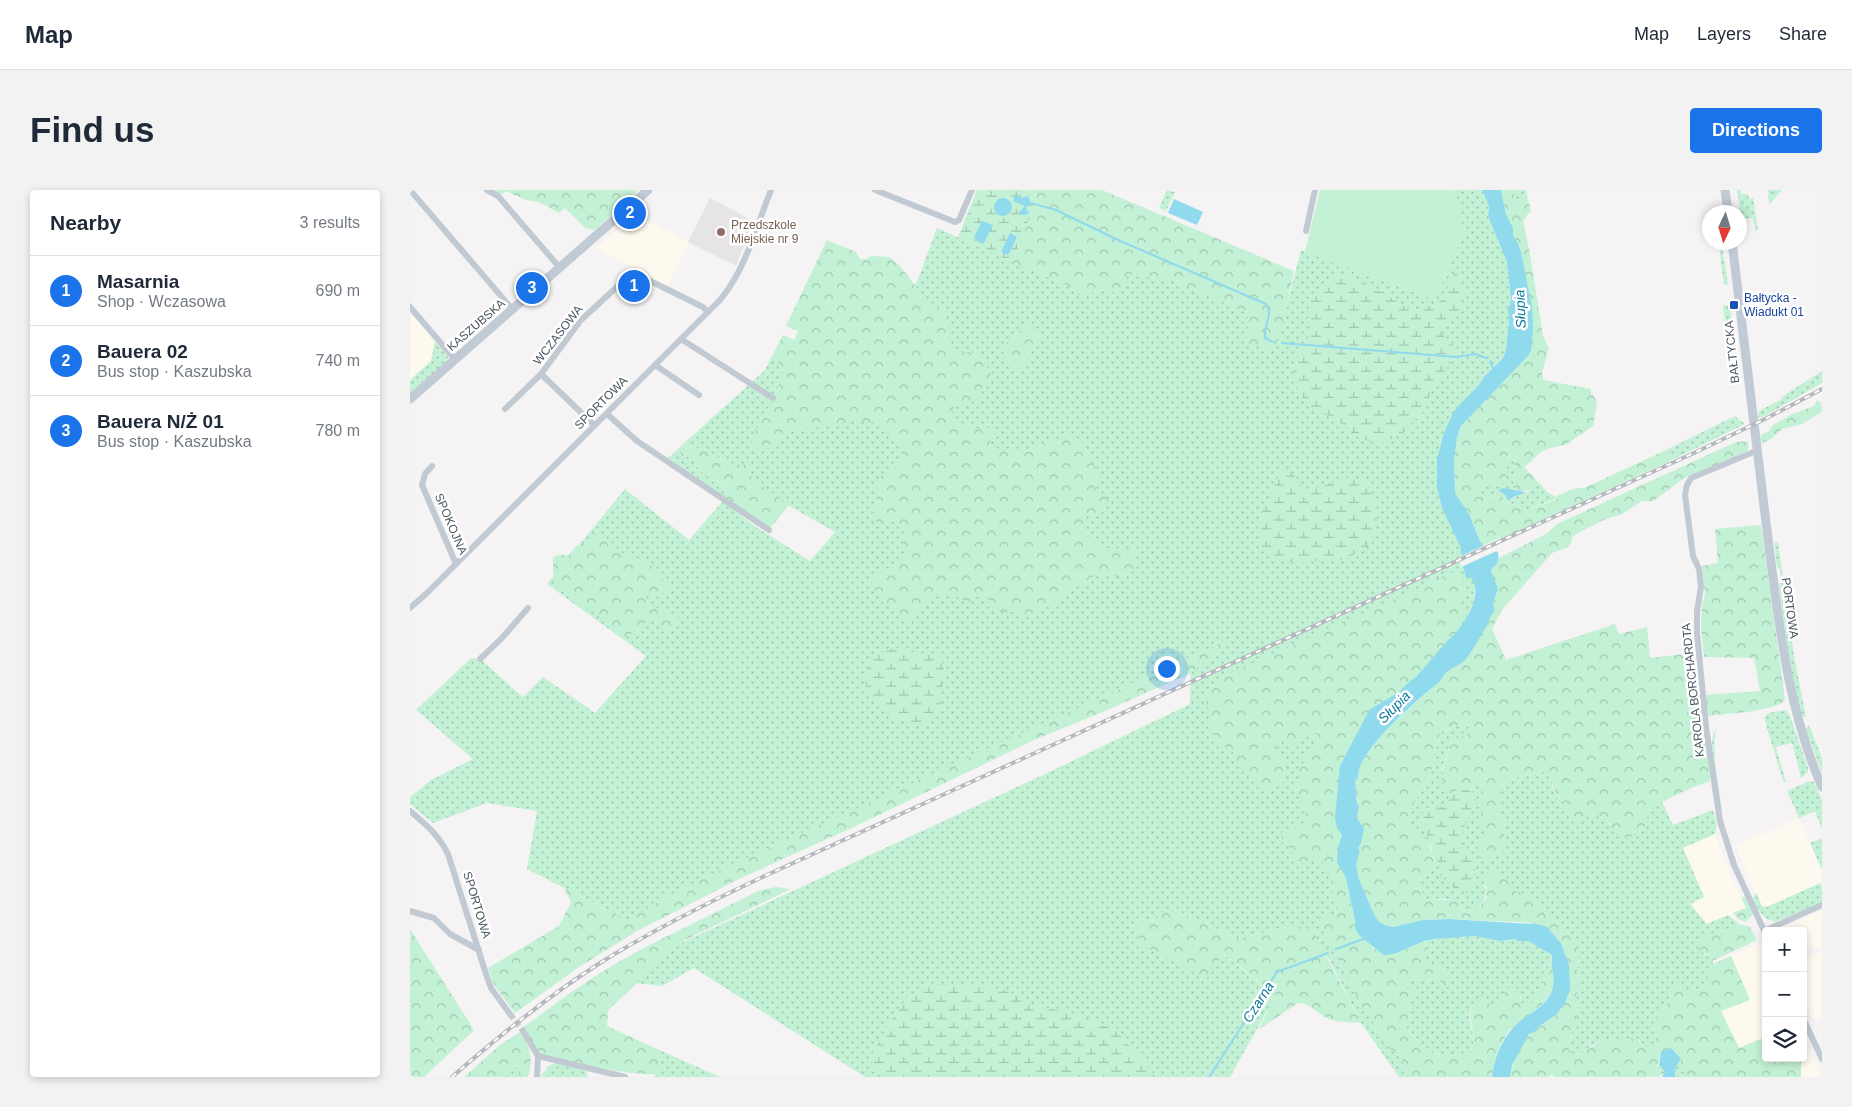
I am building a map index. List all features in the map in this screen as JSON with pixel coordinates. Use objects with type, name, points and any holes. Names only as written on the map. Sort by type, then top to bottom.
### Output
[{"type":"main road","name":"KASZUBSKA","points":[[410,399],[648,190]]},
{"type":"main road","points":[[1725,190],[1727,205]]},
{"type":"main road","name":"BAŁTYCKA","points":[[1733,250],[1753,429]]},
{"type":"main road","name":"PORTOWA","points":[[1753,429],[1788,679],[1799,725],[1822,787]]},
{"type":"street","points":[[410,190],[513,310]]},
{"type":"street","points":[[487,190],[504,202],[560,268]]},
{"type":"street","name":"SPORTOWA","points":[[410,608],[708,312],[734,281],[771,190]]},
{"type":"street","points":[[875,190],[955,222],[959,220],[972,190]]},
{"type":"street","points":[[1306,231],[1315,190]]},
{"type":"street","name":"WCZASOWA","points":[[505,409],[541,374],[581,320],[631,274],[638,275],[703,307],[708,312]]},
{"type":"street","points":[[410,307],[452,356],[454,361]]},
{"type":"street","points":[[681,339],[773,398]]},
{"type":"street","points":[[655,365],[699,395]]},
{"type":"street","points":[[541,374],[594,425]]},
{"type":"street","points":[[607,414],[637,441],[769,530]]},
{"type":"street","name":"KAROLA BORCHARDTA","points":[[1756,451],[1691,478],[1686,485],[1685,495],[1693,556],[1699,569],[1701,587],[1697,605],[1697,633],[1706,727],[1720,821],[1734,865],[1762,927]]},
{"type":"street","name":"SPOKOJNA","points":[[432,466],[424,474],[422,485],[456,564]]},
{"type":"street","points":[[480,659],[502,638],[528,608]]},
{"type":"street","name":"SPORTOWA","points":[[410,811],[437,836],[448,854],[492,988],[510,1014]]},
{"type":"street","points":[[1778,927],[1822,906]]},
{"type":"street","points":[[410,911],[434,918],[450,934],[478,950]]},
{"type":"street","points":[[1807,1027],[1822,1059]]},
{"type":"street","points":[[523,1031],[538,1056],[537,1075]]},
{"type":"street","points":[[538,1056],[625,1077]]},
{"type":"shaded area","name":"Przedszkole Miejskie nr 9","points":[[710,198],[753,221],[736,266],[688,242]]},
{"type":"shaded area","points":[[635,214],[689,242],[668,286],[596,248]]},
{"type":"shaded area","points":[[410,313],[435,342],[431,361],[410,380]]},
{"type":"shaded area","points":[[1799,818],[1822,870],[1822,883],[1767,907],[1762,906],[1735,846]]},
{"type":"shaded area","points":[[1715,834],[1728,869],[1747,908],[1707,924],[1690,903],[1704,896],[1683,848]]},
{"type":"shaded area","points":[[1822,910],[1822,946],[1816,949],[1813,944],[1807,946],[1807,927],[1786,927]]},
{"type":"shaded area","points":[[1762,942],[1762,1039],[1739,1048],[1721,1011],[1750,999],[1731,956]]},
{"type":"shaded area","points":[[1822,951],[1822,1017],[1817,1019],[1812,1018],[1807,1007],[1807,958]]},
{"type":"shaded area","points":[[1811,1051],[1822,1077],[1801,1077],[1801,1062],[1807,1062],[1807,1053]]},
{"type":"green space","points":[[494,190],[637,190],[635,194],[595,230],[585,228],[565,208],[559,213],[539,202],[526,200],[506,191],[501,195]]},
{"type":"green space","points":[[977,190],[1027,190],[1035,204],[1012,262],[958,237]]},
{"type":"green space","points":[[1027,190],[1102,190],[1294,271],[1275,351],[1247,343],[1248,313],[1173,280],[1128,274],[1119,294],[1104,290],[1079,295],[1066,285],[1012,262],[1035,204]]},
{"type":"green space","points":[[1167,190],[1175,192],[1166,211],[1159,208]]},
{"type":"green space","points":[[1320,190],[1455,190],[1464,233],[1435,300],[1305,252]]},
{"type":"green space","points":[[1455,190],[1482,190],[1489,206],[1488,216],[1507,262],[1511,302],[1508,309],[1509,321],[1506,350],[1503,358],[1454,412],[1440,445],[1437,488],[1442,508],[1453,528],[1475,586],[1473,602],[1466,620],[1400,692],[1369,710],[1340,766],[1335,818],[1342,835],[1340,840],[1355,920],[1355,926],[1336,955],[1400,1055],[1410,1077],[1399,1077],[1361,1023],[1328,957],[1286,927],[1238,939],[1180,912],[1156,921],[1135,918],[1223,954],[1276,995],[1230,1077],[865,1077],[694,968],[662,986],[635,983],[670,951],[683,942],[1043,775],[1190,704],[1191,673],[1230,639],[701,880],[628,920],[527,869],[537,811],[487,803],[433,823],[410,804],[410,797],[431,780],[473,759],[416,710],[471,658],[480,659],[523,697],[543,677],[595,713],[646,656],[547,584],[625,489],[689,540],[723,501],[756,527],[810,561],[835,532],[779,500],[752,479],[748,465],[732,464],[723,461],[704,449],[682,445],[765,370],[772,356],[779,363],[783,372],[779,381],[776,398],[804,371],[917,282],[937,228],[1066,285],[1079,295],[1104,290],[1128,274],[1173,280],[1249,313],[1275,351],[1301,250],[1435,300],[1464,233]]},
{"type":"green space","points":[[1501,190],[1515,190],[1514,197],[1516,201],[1527,195],[1531,211],[1523,221],[1543,336],[1549,348],[1542,373],[1543,380],[1591,389],[1591,395],[1593,395],[1597,402],[1593,426],[1567,444],[1543,451],[1524,467],[1540,484],[1532,489],[1523,491],[1517,491],[1513,487],[1515,456],[1510,454],[1508,456],[1506,478],[1503,484],[1483,486],[1480,491],[1482,496],[1502,497],[1507,502],[1527,510],[1558,499],[1556,496],[1576,488],[1584,488],[1664,451],[1670,461],[1482,546],[1469,514],[1455,493],[1454,461],[1457,437],[1461,426],[1528,356],[1521,252],[1513,236],[1513,228],[1506,214]]},
{"type":"green space","points":[[1515,190],[1526,190],[1527,195],[1516,201],[1514,197]]},
{"type":"green space","points":[[1737,190],[1741,190],[1741,194],[1748,194],[1749,199],[1753,198],[1758,230],[1755,231],[1753,218],[1747,218],[1747,205],[1739,205]]},
{"type":"green space","points":[[1768,190],[1782,190],[1770,204],[1769,204]]},
{"type":"green space","points":[[827,240],[856,252],[860,259],[867,259],[871,256],[889,257],[900,266],[920,292],[921,299],[935,304],[943,310],[948,324],[948,344],[959,352],[971,352],[982,356],[991,375],[983,385],[980,397],[964,407],[955,406],[952,411],[956,420],[974,429],[986,427],[995,431],[990,438],[991,445],[1001,450],[1010,448],[1017,453],[1072,435],[1084,443],[1093,464],[1102,474],[1095,484],[1098,492],[1108,499],[1105,510],[1097,517],[1089,512],[1082,516],[1085,526],[1084,533],[1090,540],[1101,547],[1134,550],[1137,564],[1129,572],[1119,577],[1104,574],[1089,578],[1086,586],[1070,589],[1053,606],[1042,608],[1035,616],[1022,618],[1013,612],[998,612],[985,595],[976,597],[968,603],[948,595],[934,597],[910,624],[895,607],[885,605],[873,590],[871,580],[907,555],[901,544],[905,535],[903,527],[898,522],[877,522],[872,514],[876,506],[877,481],[887,469],[896,467],[904,456],[898,442],[890,432],[871,422],[859,421],[793,430],[765,450],[754,448],[751,441],[753,434],[766,415],[768,407],[776,398],[779,381],[783,372],[779,363],[772,356],[783,335],[794,340],[798,331],[786,326]]},
{"type":"green space","points":[[1720,250],[1723,250],[1728,284],[1724,285]]},
{"type":"green space","points":[[1455,271],[1464,291],[1464,302],[1458,314],[1443,324],[1441,332],[1453,345],[1454,352],[1451,362],[1433,388],[1421,416],[1402,434],[1380,444],[1361,439],[1344,425],[1306,404],[1292,377],[1296,359],[1303,350],[1309,336],[1308,314],[1310,300],[1321,292],[1333,277],[1345,275],[1358,279],[1410,309],[1423,309],[1442,300]]},
{"type":"green space","points":[[1730,305],[1736,346],[1734,349],[1734,344],[1728,344],[1723,306]]},
{"type":"green space","points":[[1033,324],[1040,339],[1026,363],[1016,369],[1009,365],[1005,359],[1003,353],[1004,345],[1025,327]]},
{"type":"green space","points":[[435,342],[448,356],[447,362],[410,395],[410,380],[431,361]]},
{"type":"green space","points":[[1822,371],[1822,383],[1765,416],[1758,418],[1759,411],[1782,399],[1783,396]]},
{"type":"green space","points":[[1817,400],[1821,403],[1822,412],[1802,424],[1782,429],[1763,443],[1761,441],[1761,435],[1769,431],[1773,425],[1790,415],[1814,406]]},
{"type":"green space","points":[[1735,416],[1745,424],[1670,461],[1664,451]]},
{"type":"green space","points":[[1748,441],[1748,450],[1686,477],[1653,501],[1642,501],[1622,514],[1601,521],[1573,536],[1569,547],[1552,553],[1501,611],[1492,629],[1506,660],[1615,624],[1619,634],[1647,627],[1650,658],[1692,653],[1696,695],[1701,695],[1712,774],[1709,782],[1693,787],[1662,802],[1655,803],[1646,814],[1649,823],[1630,838],[1622,838],[1614,832],[1607,819],[1591,814],[1581,821],[1572,820],[1565,807],[1565,802],[1556,793],[1549,772],[1507,779],[1499,788],[1502,798],[1498,817],[1505,822],[1503,853],[1497,857],[1484,859],[1478,857],[1478,845],[1487,836],[1485,831],[1479,828],[1478,823],[1478,818],[1483,813],[1481,785],[1475,783],[1462,798],[1445,789],[1443,782],[1442,775],[1451,741],[1468,734],[1470,727],[1463,723],[1440,733],[1433,750],[1435,756],[1429,780],[1419,787],[1418,797],[1410,810],[1412,816],[1408,824],[1428,840],[1436,864],[1417,882],[1426,900],[1457,900],[1460,908],[1468,913],[1486,899],[1487,890],[1483,875],[1489,871],[1502,873],[1515,891],[1526,894],[1538,903],[1541,912],[1560,923],[1573,940],[1578,951],[1577,975],[1580,978],[1580,987],[1576,996],[1578,1003],[1577,1016],[1568,1049],[1575,1055],[1602,1040],[1606,1042],[1612,1039],[1622,1042],[1635,1037],[1644,1047],[1651,1047],[1656,1040],[1654,1023],[1666,1006],[1673,989],[1681,982],[1686,994],[1705,987],[1708,982],[1708,969],[1713,964],[1731,956],[1750,1000],[1721,1011],[1739,1048],[1762,1039],[1762,1062],[1801,1062],[1801,1077],[1687,1077],[1688,1075],[1680,1067],[1681,1058],[1675,1051],[1661,1052],[1656,1071],[1648,1077],[1554,1077],[1552,1075],[1547,1077],[1510,1077],[1516,1055],[1525,1039],[1553,1017],[1565,1002],[1568,994],[1569,975],[1561,943],[1550,931],[1534,923],[1449,919],[1423,920],[1393,927],[1379,922],[1359,879],[1356,865],[1360,850],[1358,848],[1359,821],[1357,818],[1359,812],[1355,781],[1358,778],[1360,767],[1377,741],[1439,682],[1448,671],[1460,664],[1473,648],[1490,614],[1494,613],[1493,603],[1497,593],[1491,568],[1499,558],[1546,534],[1557,524],[1736,442]]},
{"type":"green space","points":[[682,445],[703,449],[732,464],[748,465],[752,479],[789,505],[769,530],[728,500],[723,484],[706,476],[698,468],[693,458],[682,456],[678,449]]},
{"type":"green space","points":[[678,449],[682,456],[693,458],[698,468],[706,476],[723,485],[724,492],[735,506],[668,458]]},
{"type":"green space","points":[[1510,454],[1515,456],[1513,487],[1517,491],[1504,488],[1501,493],[1508,499],[1525,493],[1540,484],[1548,493],[1558,498],[1527,510],[1507,502],[1502,497],[1483,496],[1480,491],[1483,486],[1491,484],[1498,486]]},
{"type":"green space","points":[[1287,470],[1293,473],[1297,482],[1305,489],[1315,488],[1351,477],[1366,483],[1373,497],[1377,518],[1373,541],[1365,549],[1344,560],[1318,560],[1309,563],[1290,562],[1271,557],[1261,545],[1257,532],[1262,513],[1281,471]]},
{"type":"green space","points":[[1761,525],[1785,700],[1760,710],[1706,716],[1705,695],[1760,691],[1754,658],[1704,657],[1701,627],[1702,605],[1705,595],[1702,566],[1718,563],[1715,529]]},
{"type":"green space","points":[[594,534],[599,535],[605,541],[613,543],[618,550],[630,558],[645,561],[655,568],[660,577],[670,584],[669,588],[664,593],[645,597],[656,608],[679,618],[680,622],[669,630],[665,630],[659,628],[653,621],[647,621],[643,624],[640,636],[629,633],[629,636],[621,637],[595,612],[585,608],[580,600],[556,587],[553,574],[553,558],[557,555],[569,555],[576,546],[590,541]]},
{"type":"green space","points":[[1778,542],[1794,656],[1806,717],[1801,716],[1788,650],[1779,584],[1781,581],[1780,569],[1777,566],[1774,543]]},
{"type":"green space","points":[[1454,572],[1462,578],[1467,594],[1461,603],[1466,620],[1453,637],[1447,641],[1416,677],[1400,692],[1369,710],[1340,766],[1342,835],[1337,862],[1346,878],[1355,928],[1359,935],[1374,949],[1390,953],[1398,953],[1424,941],[1428,947],[1421,957],[1423,962],[1446,969],[1450,976],[1450,985],[1445,988],[1438,979],[1433,978],[1426,981],[1418,978],[1408,983],[1407,988],[1413,992],[1410,1007],[1412,1018],[1404,1022],[1406,1027],[1424,1047],[1431,1052],[1450,1056],[1470,1052],[1474,1038],[1470,1016],[1471,1008],[1475,1001],[1483,994],[1492,1008],[1502,1007],[1503,996],[1507,988],[1514,985],[1520,993],[1521,1003],[1528,1007],[1537,998],[1551,960],[1554,969],[1553,984],[1544,1002],[1506,1036],[1498,1052],[1492,1077],[1410,1077],[1400,1055],[1393,1052],[1363,1008],[1317,919],[1322,915],[1334,918],[1338,913],[1337,899],[1332,893],[1335,887],[1323,863],[1321,860],[1313,859],[1306,864],[1295,862],[1291,848],[1282,842],[1282,832],[1292,827],[1302,827],[1306,814],[1295,791],[1300,779],[1297,770],[1306,759],[1307,750],[1316,743],[1317,733],[1289,748],[1285,741],[1275,739],[1275,746],[1287,761],[1283,784],[1275,786],[1267,793],[1258,788],[1250,774],[1240,770],[1232,751],[1220,744],[1208,727],[1210,714],[1206,704],[1208,690],[1219,678]]},
{"type":"green space","points":[[1232,638],[1191,673],[1034,740],[858,825],[739,879],[637,931],[579,967],[515,1013],[494,985],[488,968],[559,926],[571,902],[564,888],[628,920],[712,874]]},
{"type":"green space","points":[[894,648],[907,648],[917,653],[932,653],[941,658],[944,667],[940,709],[931,721],[917,726],[897,719],[869,696],[865,680],[871,661],[879,653]]},
{"type":"green space","points":[[1786,710],[1790,716],[1808,772],[1801,778],[1798,778],[1801,777],[1792,743],[1776,747],[1786,782],[1791,780],[1786,783],[1783,781],[1764,718],[1768,713]]},
{"type":"green space","points":[[1463,723],[1470,727],[1468,734],[1451,741],[1442,771],[1467,795],[1476,783],[1481,785],[1487,836],[1478,845],[1478,850],[1503,834],[1505,822],[1498,817],[1502,798],[1499,788],[1507,779],[1539,773],[1550,772],[1553,789],[1558,798],[1565,802],[1581,821],[1591,814],[1607,819],[1609,825],[1640,831],[1648,823],[1646,814],[1655,802],[1662,802],[1673,825],[1713,810],[1717,825],[1715,834],[1683,848],[1704,897],[1690,904],[1707,924],[1728,915],[1739,924],[1728,930],[1711,934],[1704,954],[1711,956],[1713,964],[1708,969],[1708,982],[1705,987],[1686,994],[1673,989],[1666,1006],[1654,1023],[1656,1040],[1651,1047],[1644,1047],[1640,1041],[1628,1039],[1622,1042],[1612,1039],[1606,1042],[1601,1040],[1579,1055],[1571,1053],[1568,1049],[1577,1016],[1578,1003],[1576,996],[1580,987],[1580,978],[1577,975],[1578,951],[1573,940],[1560,923],[1544,915],[1526,894],[1484,885],[1487,892],[1484,899],[1478,907],[1468,913],[1447,899],[1426,900],[1417,882],[1436,864],[1431,846],[1408,824],[1412,816],[1410,810],[1418,797],[1419,787],[1429,780],[1435,756],[1433,750],[1440,733]]},
{"type":"green space","points":[[1809,725],[1822,758],[1822,773],[1806,730]]},
{"type":"green space","points":[[1717,727],[1714,745],[1722,810],[1720,809],[1712,745],[1713,734]]},
{"type":"green space","points":[[1809,781],[1814,782],[1822,800],[1822,829],[1815,811],[1799,818],[1787,791]]},
{"type":"green space","points":[[1463,788],[1474,793],[1475,798],[1475,803],[1463,833],[1475,872],[1475,886],[1468,893],[1456,890],[1441,876],[1437,858],[1420,819],[1424,808],[1444,807],[1455,791]]},
{"type":"green space","points":[[1822,838],[1822,870],[1810,843]]},
{"type":"green space","points":[[1820,883],[1822,886],[1822,903],[1775,922],[1761,913],[1756,907],[1753,898],[1756,893],[1762,906],[1767,907]]},
{"type":"green space","points":[[776,887],[791,889],[683,941],[608,1010],[607,1026],[655,1048],[660,1062],[657,1074],[617,1071],[538,1056],[521,1029],[561,1000],[629,956],[758,891]]},
{"type":"green space","points":[[1741,897],[1746,897],[1753,914],[1745,922],[1733,913],[1746,908]]},
{"type":"green space","points":[[1160,912],[1180,912],[1238,939],[1286,927],[1311,927],[1361,1023],[1329,1019],[1307,1005],[1298,1003],[1258,1030],[1276,995],[1224,954],[1207,978],[1141,945],[1135,918],[1156,921]]},
{"type":"green space","points":[[1739,924],[1750,927],[1756,939],[1755,941],[1712,961],[1711,956],[1701,952],[1701,942],[1711,934],[1728,930]]},
{"type":"green space","points":[[410,929],[474,1030],[424,1077],[410,1077]]},
{"type":"green space","points":[[1474,936],[1500,941],[1514,939],[1528,941],[1552,955],[1551,960],[1537,998],[1528,1007],[1521,1003],[1520,993],[1514,986],[1507,988],[1503,996],[1502,1007],[1492,1008],[1483,994],[1473,1004],[1470,1012],[1473,1046],[1470,1052],[1450,1056],[1435,1054],[1421,1044],[1404,1022],[1412,1018],[1410,1007],[1413,992],[1407,988],[1408,982],[1419,978],[1429,981],[1433,978],[1438,979],[1441,984],[1446,969],[1423,962],[1421,957],[1428,947],[1424,941],[1448,937]]},
{"type":"green space","points":[[928,984],[980,985],[1008,991],[1027,1003],[1082,1016],[1117,1032],[1156,1077],[877,1077],[870,1058],[907,997]]},
{"type":"green space","points":[[520,1032],[530,1053],[531,1064],[528,1077],[519,1077],[518,1068],[512,1065],[501,1077],[464,1077],[500,1045]]},
{"type":"green space","points":[[655,1048],[720,1077],[653,1077],[657,1074],[660,1062]]},
{"type":"green space","points":[[1681,1058],[1684,1071],[1688,1075],[1687,1077],[1675,1077],[1676,1066]]},
{"type":"green space","points":[[556,1063],[587,1071],[587,1077],[540,1077],[550,1065]]},
{"type":"green space","points":[[512,1065],[518,1068],[519,1077],[501,1077]]},
{"type":"green space","points":[[1659,1065],[1665,1072],[1664,1074],[1648,1077],[1656,1071]]},
{"type":"water","name":"Słupia","points":[[1482,190],[1501,190],[1506,214],[1513,228],[1513,236],[1521,252],[1532,307],[1533,329],[1531,350],[1528,356],[1461,426],[1457,437],[1454,461],[1455,493],[1469,514],[1482,546],[1498,552],[1498,562],[1491,571],[1498,589],[1493,603],[1495,611],[1466,659],[1447,672],[1439,682],[1389,727],[1366,755],[1360,767],[1358,778],[1355,781],[1359,807],[1357,818],[1364,829],[1358,848],[1360,850],[1356,865],[1359,879],[1373,912],[1379,922],[1385,925],[1393,927],[1423,920],[1449,919],[1534,923],[1547,927],[1561,943],[1569,965],[1570,990],[1565,1003],[1557,1014],[1536,1031],[1529,1034],[1512,1065],[1510,1077],[1492,1077],[1499,1050],[1513,1028],[1540,1007],[1550,995],[1554,979],[1552,955],[1528,941],[1514,939],[1500,941],[1474,936],[1424,941],[1397,953],[1382,954],[1359,935],[1355,928],[1346,878],[1337,862],[1338,848],[1342,835],[1337,828],[1335,818],[1340,766],[1369,710],[1399,692],[1416,677],[1459,629],[1470,612],[1473,603],[1475,585],[1471,578],[1466,577],[1460,546],[1442,508],[1437,488],[1437,460],[1443,435],[1454,411],[1503,358],[1506,350],[1509,321],[1508,309],[1511,301],[1507,262],[1488,216],[1489,206]]},
{"type":"water","points":[[1015,195],[1022,198],[1028,196],[1031,203],[1027,206],[1026,209],[1029,212],[1026,215],[1022,215],[1019,212],[1025,206],[1013,201]]},
{"type":"water","points":[[1003,198],[1009,201],[1012,207],[1009,213],[1003,216],[997,213],[994,207],[997,201]]},
{"type":"water","points":[[1174,199],[1203,212],[1197,225],[1168,213]]},
{"type":"water","points":[[982,221],[993,225],[984,243],[981,244],[974,237]]},
{"type":"water","points":[[1010,233],[1017,237],[1008,255],[1001,252]]},
{"type":"water","points":[[1504,488],[1525,493],[1508,501],[1506,496],[1499,491]]},
{"type":"water","points":[[1671,1048],[1681,1058],[1676,1067],[1675,1077],[1662,1077],[1665,1072],[1659,1065],[1661,1052]]},
{"type":"pier","points":[[1485,545],[1499,550],[1461,567],[1459,557]]},
{"type":"waterway","points":[[1031,203],[1056,210],[1118,240],[1266,304],[1269,316],[1265,329],[1265,338],[1273,342]]},
{"type":"waterway","points":[[1282,343],[1456,357],[1475,354],[1486,358]]},
{"type":"waterway","points":[[1490,361],[1493,368]]},
{"type":"waterway","name":"Czarna","points":[[1336,949],[1366,938]]},
{"type":"waterway","name":"Czarna","points":[[1209,1077],[1277,972],[1328,953]]},
{"type":"tunnel","points":[[510,1014],[523,1031]]},
{"type":"railway","points":[[452,1077],[524,1017],[580,976],[641,939],[704,905],[1694,453],[1822,389]]},
{"type":"place","name":"Bauera 02","points":[[630,213]]},
{"type":"place","name":"Przedszkole Miejskie nr 9","points":[[721,232]]},
{"type":"place","name":"Masarnia","points":[[634,286]]},
{"type":"place","name":"Bauera N/Ż 01","points":[[532,288]]},
{"type":"place","name":"Bałtycka - Wiadukt 01","points":[[1734,305]]}]
